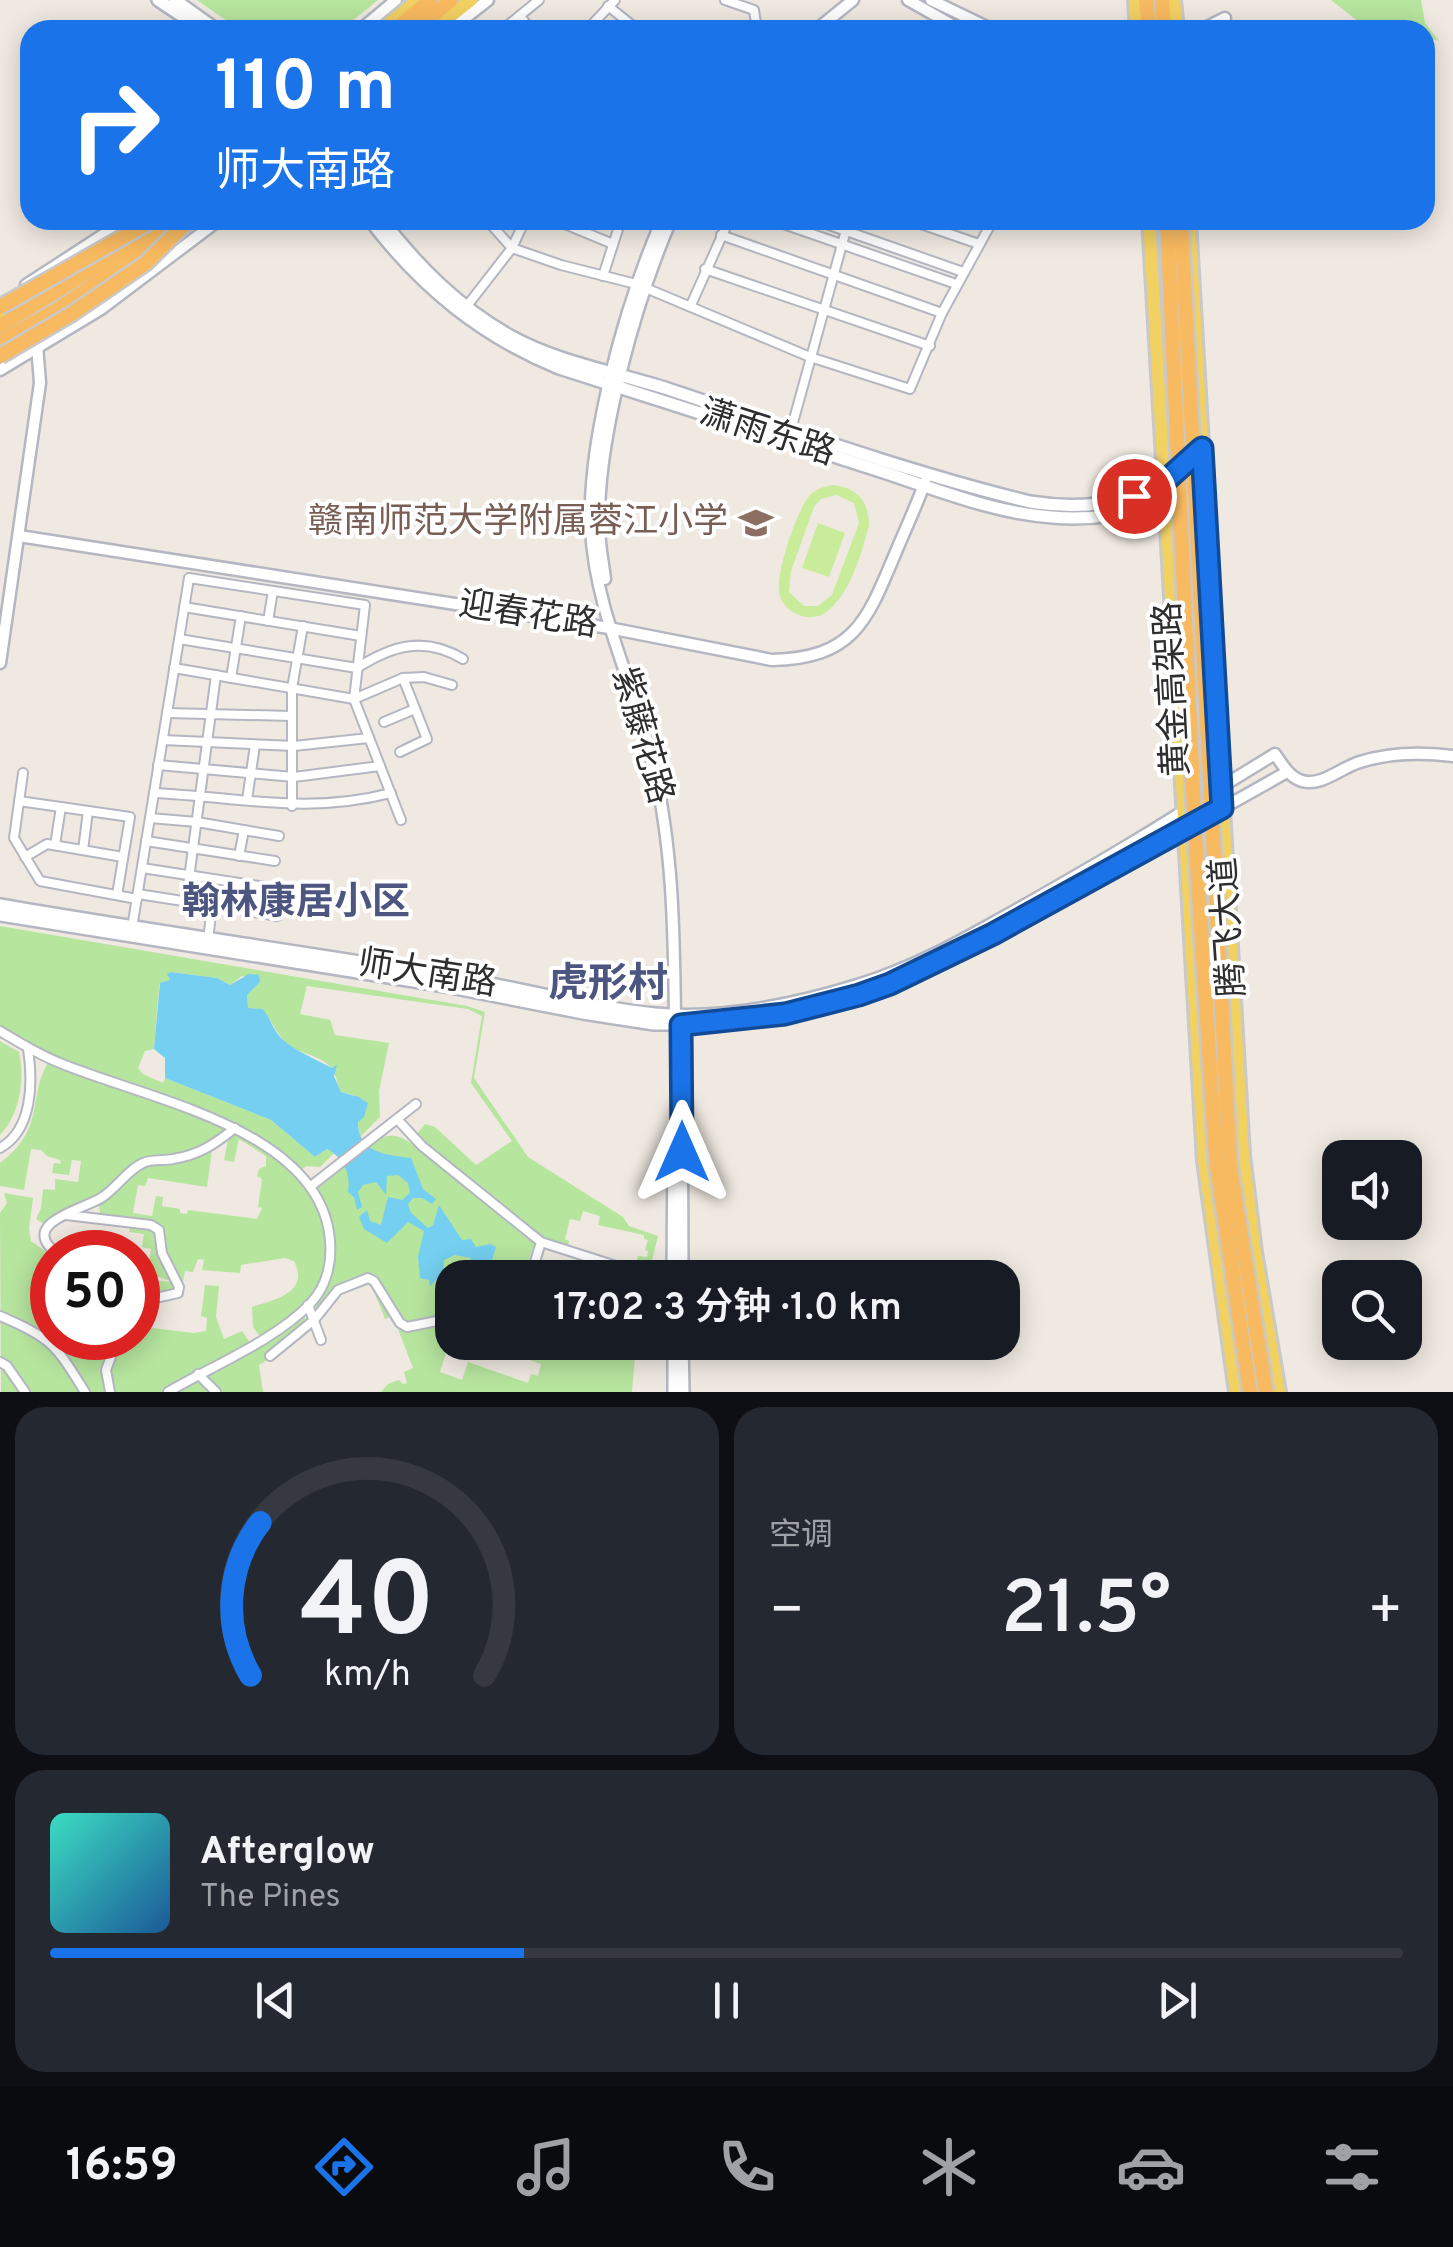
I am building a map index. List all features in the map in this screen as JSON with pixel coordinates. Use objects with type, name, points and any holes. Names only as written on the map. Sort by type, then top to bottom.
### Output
[{"type":"highway","points":[[407,20],[430,0]]},
{"type":"highway","points":[[427,20],[451,0]]},
{"type":"highway","points":[[0,304],[133,230]]},
{"type":"highway","points":[[0,326],[151,230]]},
{"type":"highway","points":[[0,342],[142,255],[175,230]]},
{"type":"highway","points":[[0,354],[73,313],[146,263],[178,230]]},
{"type":"highway","name":"黄金高架路","points":[[1166,230],[1195,834],[1216,1161],[1250,1392]]},
{"type":"highway","name":"黄金高架路","points":[[1182,230],[1230,1164],[1266,1392]]},
{"type":"main road","points":[[158,0],[188,20]]},
{"type":"main road","points":[[175,0],[204,20]]},
{"type":"main road","points":[[393,20],[418,0]]},
{"type":"main road","points":[[446,20],[471,0]]},
{"type":"main road","points":[[0,317],[138,230]]},
{"type":"main road","points":[[0,354],[92,297],[184,230]]},
{"type":"main road","name":"潇雨东路","points":[[378,230],[406,265],[523,353],[559,368],[617,379],[791,430],[985,504],[1051,517],[1105,514],[1164,498],[1203,467]]},
{"type":"main road","name":"潇雨东路","points":[[390,230],[463,311]]},
{"type":"main road","name":"腾飞大道","points":[[1150,230],[1204,1160],[1236,1392]]},
{"type":"main road","name":"腾飞大道","points":[[1190,230],[1244,1155],[1279,1392]]},
{"type":"main road","name":"潇雨东路","points":[[617,379],[926,479],[1051,506],[1134,496],[1163,483],[1202,448]]},
{"type":"main road","name":"师大南路","points":[[0,905],[447,976],[678,1020],[784,1003],[887,975],[987,927],[1221,787]]},
{"type":"main road","name":"师大南路","points":[[0,915],[446,986],[582,1013],[678,1020],[785,1014],[890,984],[993,934],[1222,808]]},
{"type":"main road","points":[[673,1260],[678,1020]]},
{"type":"main road","points":[[678,1020],[682,1260]]},
{"type":"main road","points":[[674,1360],[674,1392]]},
{"type":"main road","points":[[682,1360],[682,1392]]},
{"type":"street","points":[[372,20],[396,0]]},
{"type":"street","points":[[463,20],[488,0]]},
{"type":"street","points":[[515,20],[539,0]]},
{"type":"street","points":[[725,0],[754,10],[755,20]]},
{"type":"street","points":[[820,20],[843,0]]},
{"type":"street","points":[[828,20],[853,0]]},
{"type":"street","points":[[908,0],[944,20]]},
{"type":"street","points":[[931,0],[972,20]]},
{"type":"street","points":[[520,16],[523,20]]},
{"type":"street","points":[[1221,20],[1225,18]]},
{"type":"street","points":[[0,304],[111,230]]},
{"type":"street","points":[[0,370],[101,309],[206,230]]},
{"type":"street","points":[[496,230],[512,248],[640,285],[810,357],[910,389],[956,284],[987,230]]},
{"type":"street","points":[[463,311],[512,248],[520,230]]},
{"type":"street","points":[[579,230],[613,244]]},
{"type":"street","points":[[603,276],[618,230]]},
{"type":"street","name":"紫藤花路","points":[[659,230],[599,439],[591,507],[594,550],[612,629],[647,717],[670,816],[680,912],[678,1020]]},
{"type":"street","name":"紫藤花路","points":[[640,285],[666,230]]},
{"type":"street","points":[[691,304],[724,230]]},
{"type":"street","points":[[802,230],[956,284]]},
{"type":"street","points":[[791,430],[846,230],[963,272]]},
{"type":"street","points":[[938,230],[978,244]]},
{"type":"street","points":[[721,235],[942,314]]},
{"type":"street","points":[[705,269],[930,346]]},
{"type":"street","points":[[0,664],[40,382],[36,331]]},
{"type":"street","name":"迎春花路","points":[[19,536],[612,629],[772,660],[798,659],[828,650],[856,631],[878,602],[926,479]]},
{"type":"street","points":[[132,928],[188,578],[365,605],[354,699],[402,820]]},
{"type":"street","points":[[268,621],[273,591]]},
{"type":"street","points":[[184,607],[361,636]]},
{"type":"street","points":[[230,678],[241,616]]},
{"type":"street","points":[[292,806],[292,688],[303,626]]},
{"type":"street","points":[[179,639],[358,668],[382,652],[411,644],[445,648],[463,659]]},
{"type":"street","points":[[174,668],[354,699],[403,678],[424,678],[452,686]]},
{"type":"street","points":[[186,901],[216,675]]},
{"type":"street","points":[[400,752],[427,739],[403,678]]},
{"type":"street","points":[[384,722],[415,709]]},
{"type":"street","points":[[167,713],[292,716]]},
{"type":"street","points":[[162,740],[294,746],[369,738]]},
{"type":"street","points":[[246,800],[255,745]]},
{"type":"street","points":[[1221,787],[1275,754],[1287,772],[1302,782],[1315,782],[1357,762],[1389,756],[1419,752],[1453,756]]},
{"type":"street","points":[[158,765],[294,777],[380,766]]},
{"type":"street","points":[[1222,808],[1287,772]]},
{"type":"street","points":[[23,773],[14,838],[40,881],[278,916]]},
{"type":"street","points":[[154,794],[201,794],[292,806],[350,804],[391,793]]},
{"type":"street","points":[[19,801],[130,817],[118,895]]},
{"type":"street","points":[[55,845],[61,807]]},
{"type":"street","points":[[83,850],[88,811]]},
{"type":"street","points":[[150,818],[279,836]]},
{"type":"street","points":[[239,856],[244,830]]},
{"type":"street","points":[[146,841],[275,861]]},
{"type":"street","points":[[25,856],[47,844],[123,856]]},
{"type":"street","points":[[142,868],[272,888]]},
{"type":"street","points":[[235,909],[238,883]]},
{"type":"street","points":[[208,940],[212,906]]},
{"type":"street","points":[[0,1032],[60,1064],[234,1128],[262,1142],[300,1172],[311,1186],[330,1229],[331,1254],[322,1288],[286,1324],[168,1392]]},
{"type":"street","points":[[0,1148],[10,1143],[24,1118],[32,1074],[28,1048]]},
{"type":"street","points":[[311,1186],[416,1104]]},
{"type":"street","points":[[397,1119],[422,1146],[541,1242],[597,1260]]},
{"type":"street","points":[[45,1230],[62,1215],[102,1197],[144,1162],[193,1156],[234,1128]]},
{"type":"street","points":[[62,1215],[150,1225],[159,1230]]},
{"type":"street","points":[[160,1238],[162,1253],[179,1287],[178,1294],[160,1298]]},
{"type":"street","points":[[536,1260],[541,1242]]},
{"type":"street","points":[[270,1356],[314,1320],[338,1290],[368,1278],[374,1280],[407,1327],[435,1321]]},
{"type":"street","points":[[308,1305],[321,1340]]},
{"type":"street","points":[[0,1316],[52,1343],[85,1392]]},
{"type":"street","points":[[110,1360],[106,1370],[110,1392]]},
{"type":"street","points":[[0,1362],[25,1392]]},
{"type":"street","points":[[198,1374],[216,1392]]},
{"type":"green space","points":[[197,0],[378,0],[353,20],[226,20]]},
{"type":"green space","points":[[1331,0],[1421,0],[1424,20],[1357,20]]},
{"type":"green space","points":[[831,485],[849,489],[860,497],[869,525],[855,570],[838,600],[816,617],[802,616],[788,609],[780,596],[783,559],[806,500],[815,491]],"holes":[[[836,495],[854,503],[859,523],[832,595],[818,606],[804,606],[789,592],[791,571],[814,507],[821,499]]]},
{"type":"green space","points":[[818,523],[845,533],[829,577],[802,568]]},
{"type":"green space","points":[[0,926],[485,1012],[474,1078],[528,1157],[623,1217],[629,1226],[658,1236],[652,1260],[637,1260],[638,1256],[647,1257],[648,1240],[644,1235],[598,1225],[600,1216],[583,1211],[580,1221],[570,1219],[565,1239],[569,1241],[567,1251],[535,1241],[529,1260],[435,1260],[435,1360],[444,1360],[440,1372],[462,1380],[468,1362],[528,1383],[531,1374],[538,1376],[541,1364],[529,1360],[635,1360],[632,1392],[381,1392],[399,1380],[407,1383],[404,1372],[413,1368],[393,1316],[385,1319],[371,1284],[345,1293],[340,1285],[320,1310],[312,1303],[302,1311],[308,1325],[259,1365],[263,1392],[1,1392],[0,1213],[7,1203],[4,1193],[33,1198],[29,1228],[30,1360],[160,1360],[160,1329],[206,1331],[207,1318],[201,1316],[205,1285],[219,1286],[216,1317],[224,1339],[242,1331],[251,1344],[261,1338],[253,1327],[252,1307],[288,1293],[297,1281],[294,1261],[285,1258],[241,1265],[240,1273],[202,1270],[204,1260],[198,1259],[193,1272],[185,1271],[178,1293],[160,1297],[160,1281],[173,1282],[160,1278],[160,1230],[130,1230],[131,1224],[101,1218],[98,1199],[47,1226],[36,1219],[43,1189],[55,1190],[55,1179],[78,1182],[81,1161],[72,1160],[69,1175],[52,1173],[54,1163],[61,1164],[60,1160],[31,1149],[24,1190],[0,1186],[0,1163],[15,1150],[30,1125],[50,1059],[0,1031]],"holes":[[[171,972],[217,978],[230,985],[242,976],[260,982],[247,995],[248,1008],[266,1015],[291,1047],[323,1061],[333,1070],[341,1092],[354,1095],[360,1137],[380,1117],[379,1091],[389,1043],[335,1035],[330,1020],[300,1014],[307,986],[468,1009],[482,1016],[471,1083],[512,1141],[476,1165],[435,1127],[425,1124],[410,1143],[386,1136],[372,1140],[311,1186],[300,1171],[306,1166],[320,1167],[334,1153],[327,1149],[315,1157],[271,1120],[165,1078],[163,1083],[138,1068],[145,1051],[154,1049],[160,983],[171,980]],[[229,1136],[224,1160],[234,1162],[239,1139],[266,1156],[266,1166],[259,1169],[257,1176],[262,1179],[258,1207],[262,1208],[257,1219],[188,1210],[187,1214],[180,1213],[180,1209],[162,1206],[163,1197],[156,1196],[152,1216],[133,1213],[138,1185],[145,1186],[148,1178],[207,1187],[212,1150]]]},
{"type":"green space","points":[[0,1041],[19,1052],[21,1073],[16,1107],[0,1135]]},
{"type":"water","points":[[167,974],[217,978],[230,985],[249,974],[259,975],[260,982],[247,995],[248,1008],[263,1009],[278,1035],[292,1046],[332,1068],[337,1065],[334,1076],[341,1092],[368,1103],[358,1122],[368,1146],[411,1158],[423,1189],[436,1199],[432,1204],[413,1198],[408,1204],[411,1213],[428,1228],[433,1225],[439,1205],[462,1240],[471,1239],[476,1247],[496,1247],[492,1260],[455,1255],[435,1260],[435,1281],[430,1286],[429,1280],[420,1278],[418,1257],[424,1231],[408,1222],[387,1243],[364,1229],[359,1217],[367,1210],[370,1221],[381,1225],[388,1197],[402,1200],[410,1193],[408,1183],[398,1175],[387,1176],[386,1195],[376,1182],[363,1185],[358,1192],[362,1207],[357,1210],[354,1197],[348,1192],[345,1167],[333,1153],[327,1149],[315,1157],[271,1120],[165,1078],[165,1058],[154,1049],[160,983],[170,980]]},
{"type":"place","name":"赣南师范大学附属蓉江小学","points":[[756,523]]},
{"type":"district","name":"翰林康居小区","points":[[296,904]]},
{"type":"district","name":"虎形村","points":[[608,986]]},
{"type":"route","points":[[682,1152],[681,1025],[785,1014],[890,984],[993,934],[1222,808],[1202,448],[1163,483],[1134,496]]}]
